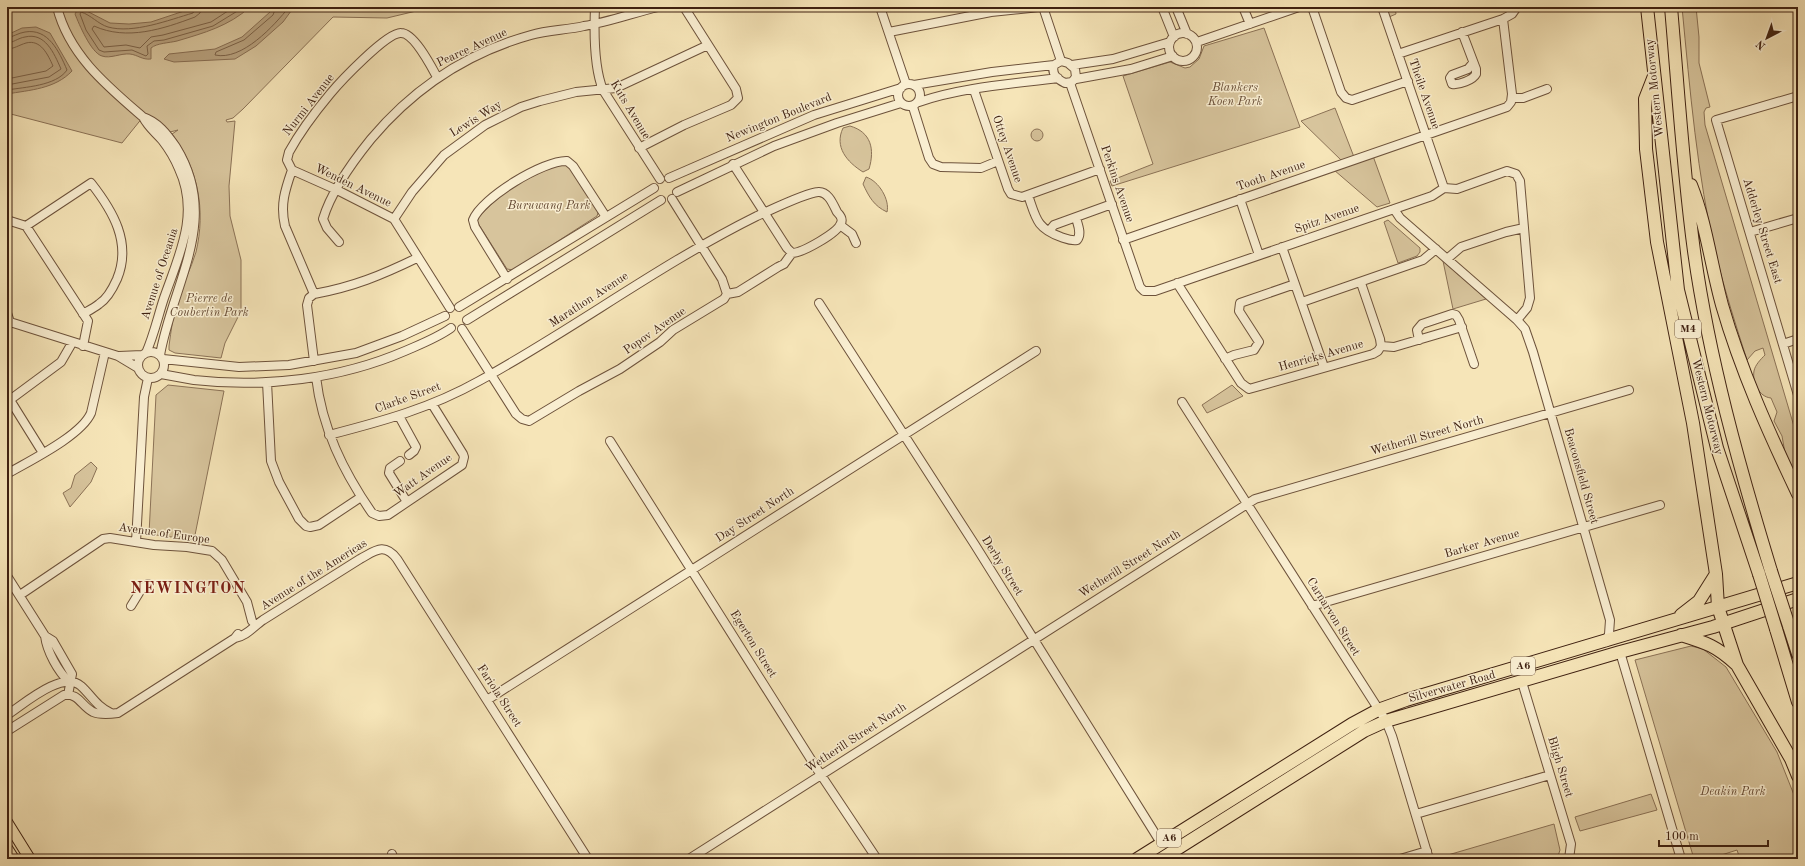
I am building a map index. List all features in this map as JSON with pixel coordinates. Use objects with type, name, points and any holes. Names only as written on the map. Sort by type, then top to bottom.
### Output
[{"type":"highway","name":"Western Motorway","points":[[1647,7],[1678,290],[1717,448],[1759,574],[1798,702]]},
{"type":"highway","name":"Western Motorway","points":[[1671,7],[1685,170],[1694,251],[1706,321],[1733,441],[1771,571],[1798,654]]},
{"type":"highway","points":[[1654,76],[1645,99],[1646,149],[1657,242],[1693,423],[1716,574],[1718,607],[1737,665],[1791,759],[1798,776]]},
{"type":"highway","points":[[1685,170],[1699,204],[1722,305],[1733,338],[1757,404],[1798,494]]},
{"type":"highway","points":[[1773,441],[1798,487]]},
{"type":"highway","points":[[1668,623],[1695,605],[1702,598],[1716,574]]},
{"type":"highway","name":"Silverwater Road","points":[[1137,859],[1352,724],[1378,710],[1406,700],[1606,642],[1798,583]]},
{"type":"highway","name":"Silverwater Road","points":[[1161,859],[1174,855],[1357,735],[1386,721],[1723,623],[1798,599]]},
{"type":"highway","points":[[1681,635],[1710,644],[1719,649],[1737,665]]},
{"type":"main road","points":[[7,822],[30,859]]},
{"type":"main road","points":[[7,848],[14,859]]},
{"type":"street","name":"Avenue of Oceania","points":[[57,7],[69,37],[89,68],[143,117],[147,125],[166,146],[180,170],[186,190],[188,224],[184,246],[164,299],[151,342],[144,354]]},
{"type":"street","name":"Kuts Avenue","points":[[595,7],[599,81],[639,148],[660,179]]},
{"type":"street","name":"Pearce Avenue","points":[[339,242],[326,228],[323,219],[337,190],[360,153],[383,125],[416,94],[437,77],[472,58],[525,37],[544,32],[595,24],[658,7]]},
{"type":"street","points":[[639,148],[732,105],[738,98],[736,88],[684,7]]},
{"type":"street","points":[[880,7],[907,86],[920,95],[916,104],[929,158],[934,164],[941,167],[981,168],[998,161]]},
{"type":"street","points":[[889,32],[990,10],[1042,7],[1058,63],[1053,72],[1065,83],[1130,69],[1173,56]]},
{"type":"street","points":[[1058,63],[1072,65],[1113,58],[1172,39],[1178,34],[1187,34],[1194,38],[1197,42],[1197,51],[1189,60],[1180,61],[1173,56],[1170,50],[1172,39],[1162,7]]},
{"type":"street","points":[[1176,7],[1187,34]]},
{"type":"street","points":[[1243,7],[1250,24]]},
{"type":"street","points":[[1197,42],[1299,7]]},
{"type":"street","points":[[1312,7],[1341,92],[1346,98],[1352,100],[1408,81]]},
{"type":"street","name":"Theile Avenue","points":[[1382,7],[1444,188]]},
{"type":"street","points":[[1398,54],[1503,19],[1512,14],[1516,7]]},
{"type":"street","points":[[1503,19],[1510,66],[1512,98],[1523,98],[1547,89]]},
{"type":"street","points":[[1462,32],[1473,63]]},
{"type":"street","name":"Nurmi Avenue","points":[[314,294],[284,220],[282,202],[284,191],[292,170],[287,160],[289,152],[315,113],[335,88],[367,56],[392,35],[401,33],[410,37],[437,77]]},
{"type":"street","name":"Lewis Way","points":[[394,219],[420,182],[444,155],[485,125],[521,107],[540,101],[576,92],[616,88],[708,45]]},
{"type":"street","name":"Newington Boulevard","points":[[669,178],[814,115],[907,86],[1058,63]]},
{"type":"street","points":[[1072,65],[1076,71],[1073,81]]},
{"type":"street","points":[[907,86],[899,96],[902,103],[907,107],[974,90],[1058,78]]},
{"type":"street","name":"Perkins Avenue","points":[[1073,81],[1123,240],[1140,287],[1144,291]]},
{"type":"street","name":"Ottey Avenue","points":[[974,90],[1008,189],[1012,194],[1020,197],[1100,169]]},
{"type":"street","name":"Adderley Street East","points":[[1798,96],[1716,120],[1798,395]]},
{"type":"street","name":"Tooth Avenue","points":[[1123,240],[1507,107],[1512,98]]},
{"type":"street","name":"Newington Boulevard","points":[[676,192],[733,164],[781,143],[837,123],[902,103]]},
{"type":"street","name":"Avenue of Oceania","points":[[143,117],[156,123],[166,133],[175,146],[187,169],[194,198],[194,237],[190,255],[182,276],[161,357]]},
{"type":"street","points":[[507,279],[475,227],[473,220],[475,216],[494,197],[521,178],[554,163],[567,161],[573,166],[606,217]]},
{"type":"street","points":[[733,164],[787,248],[793,253],[814,244],[836,231],[840,225],[852,234],[856,243]]},
{"type":"street","name":"Wenden Avenue","points":[[292,170],[337,190],[394,219],[417,258],[450,308]]},
{"type":"street","name":"Spitz Avenue","points":[[1144,291],[1155,291],[1432,196],[1444,188],[1457,189],[1507,171],[1516,174],[1520,181],[1524,228]]},
{"type":"street","points":[[118,356],[153,352],[161,357],[239,367],[290,365],[356,353],[380,345],[445,316],[450,308],[459,307],[507,279],[654,188],[657,181],[660,179],[669,178],[673,182],[676,192],[672,199],[667,201],[661,200],[656,195],[654,188]]},
{"type":"street","points":[[26,226],[91,183],[106,202],[116,221],[121,235],[123,250],[122,262],[119,274],[112,290],[100,304],[83,314]]},
{"type":"street","name":"Marathon Avenue","points":[[491,374],[700,246],[765,213],[811,194],[821,192],[827,195],[840,216],[842,221],[840,225]]},
{"type":"street","points":[[1028,194],[1038,223],[1049,231],[1071,240],[1077,240],[1080,233],[1076,218]]},
{"type":"street","points":[[672,199],[722,279],[727,294]]},
{"type":"street","points":[[445,316],[446,323],[452,328],[456,330],[462,329],[467,320],[661,200]]},
{"type":"street","points":[[1240,200],[1259,255]]},
{"type":"street","points":[[1049,231],[1054,225],[1112,204]]},
{"type":"street","name":"Beaconsfield Street","points":[[1394,209],[1400,218],[1517,320],[1528,336],[1610,620],[1609,634],[1606,642]]},
{"type":"street","points":[[1750,232],[1798,218]]},
{"type":"street","points":[[7,220],[26,226],[88,321],[83,346]]},
{"type":"street","points":[[1447,259],[1461,247],[1506,232],[1524,228],[1530,298],[1527,308],[1517,320]]},
{"type":"street","points":[[1282,247],[1324,367]]},
{"type":"street","points":[[1302,302],[1361,283],[1423,260],[1436,249]]},
{"type":"street","name":"Popov Avenue","points":[[491,374],[516,414],[525,421],[533,420],[580,391],[620,370],[677,328],[724,299],[727,294],[738,292],[784,264],[793,253]]},
{"type":"street","points":[[314,361],[307,304],[309,298],[314,294],[340,289],[376,277],[417,258]]},
{"type":"street","points":[[1177,283],[1225,359],[1254,350],[1259,342],[1239,311],[1240,303],[1295,284]]},
{"type":"street","points":[[1361,283],[1381,346]]},
{"type":"street","name":"Derby Street","points":[[820,304],[1034,640],[1161,843]]},
{"type":"street","points":[[459,307],[465,312],[467,320]]},
{"type":"street","points":[[7,313],[9,324],[118,356],[138,368]]},
{"type":"street","points":[[1419,340],[1417,333],[1418,327],[1452,314],[1456,315],[1462,327],[1474,364]]},
{"type":"street","points":[[1441,318],[1446,332]]},
{"type":"street","name":"Henricks Avenue","points":[[1225,359],[1241,383],[1249,389],[1373,354],[1378,351],[1381,346],[1394,347],[1462,327]]},
{"type":"street","points":[[161,374],[195,380],[267,382],[316,377],[356,368],[388,358],[418,346],[452,328]]},
{"type":"street","points":[[462,329],[491,374]]},
{"type":"street","points":[[1783,344],[1798,339]]},
{"type":"street","points":[[43,453],[8,401],[61,362],[72,343]]},
{"type":"street","name":"Day Street North","points":[[487,700],[1036,351]]},
{"type":"street","points":[[7,474],[68,437],[89,418],[105,352]]},
{"type":"street","points":[[144,354],[138,361],[138,368],[141,374],[148,378],[155,378],[161,374],[165,367],[161,357]]},
{"type":"street","name":"Clarke Street","points":[[329,435],[399,416],[432,404],[491,374]]},
{"type":"street","points":[[267,382],[271,461],[279,482],[299,519],[306,526],[310,527],[319,525],[362,497],[338,456],[329,435],[317,391],[316,377]]},
{"type":"street","points":[[136,542],[144,397],[148,378]]},
{"type":"street","name":"Wetherill Street North","points":[[688,859],[1247,503],[1258,498],[1629,390]]},
{"type":"street","name":"Carnarvon Street","points":[[1182,402],[1386,721],[1392,736],[1428,855]]},
{"type":"street","name":"Watt Avenue","points":[[362,497],[372,513],[379,516],[388,515],[459,468],[464,457],[432,404]]},
{"type":"street","points":[[399,416],[416,447],[409,455]]},
{"type":"street","name":"Egerton Street","points":[[610,441],[821,775],[877,859]]},
{"type":"street","points":[[400,461],[390,468],[389,473],[407,502]]},
{"type":"street","name":"Barker Avenue","points":[[1312,606],[1660,505]]},
{"type":"street","name":"Avenue of Europe","points":[[20,595],[103,539],[110,538],[154,545],[187,547],[212,551],[222,560],[247,602],[250,617],[256,625]]},
{"type":"street","name":"Avenue of the Americas","points":[[235,638],[246,634],[256,625],[360,559],[376,550],[386,550]]},
{"type":"street","name":"Fariola Street","points":[[386,550],[393,554],[397,559],[588,859]]},
{"type":"street","points":[[7,576],[45,636],[53,641],[67,664],[72,674],[69,682],[68,695]]},
{"type":"street","points":[[131,606],[142,588],[148,584]]},
{"type":"street","points":[[245,628],[250,617]]},
{"type":"street","name":"Avenue of the Americas","points":[[112,714],[123,710],[235,638],[245,628],[251,625],[256,625]]},
{"type":"street","points":[[1620,652],[1681,859]]},
{"type":"street","points":[[7,715],[61,682],[73,682],[79,685],[98,706],[112,714]]},
{"type":"street","name":"Bligh Street","points":[[1522,682],[1571,844],[1569,859]]},
{"type":"street","points":[[7,731],[59,698],[68,695],[77,698],[93,712],[112,714]]},
{"type":"street","points":[[1416,814],[1550,775]]},
{"type":"street","points":[[1400,859],[1428,855]]},
{"type":"green space","name":"Pierre de Coubertin Park","points":[[7,7],[433,7],[387,18],[333,17],[243,109],[233,118],[226,120],[227,122],[235,121],[229,186],[230,216],[241,260],[241,311],[225,343],[221,358],[175,353],[169,350],[171,329],[176,306],[196,252],[200,221],[200,205],[194,175],[181,147],[172,134],[178,130],[166,133],[143,117],[122,143],[7,113]]},
{"type":"green space","points":[[1385,7],[1395,7],[1396,14],[1389,17]]},
{"type":"green space","points":[[1682,7],[1696,7],[1699,37],[1699,63],[1710,107],[1706,108],[1704,112],[1705,125],[1798,440],[1798,480],[1785,453],[1782,436],[1774,421],[1777,412],[1771,398],[1763,395],[1755,384],[1755,369],[1758,362],[1765,355],[1763,348],[1755,351],[1747,360],[1716,256],[1709,225],[1699,164]]},
{"type":"green space","name":"Blankers Koen Park","points":[[1264,28],[1300,127],[1112,186],[1110,181],[1153,164],[1123,76],[1170,62],[1185,68],[1190,67],[1199,59],[1204,46]]},
{"type":"green space","points":[[1335,108],[1354,157],[1343,162],[1301,121]]},
{"type":"green space","points":[[850,126],[863,132],[870,142],[872,155],[871,162],[869,169],[863,172],[847,159],[841,148],[840,141],[843,128]]},
{"type":"green space","points":[[1039,129],[1042,130],[1042,140],[1035,141],[1032,140],[1031,133],[1032,130]]},
{"type":"green space","points":[[1373,156],[1390,203],[1377,207],[1334,170]]},
{"type":"green space","name":"Buruwang Park","points":[[568,164],[599,210],[597,216],[513,270],[507,269],[476,220],[506,192],[529,177],[555,166]]},
{"type":"green space","points":[[866,177],[875,182],[885,197],[887,202],[887,212],[875,204],[870,197],[863,184]]},
{"type":"green space","points":[[1388,220],[1420,248],[1420,252],[1417,256],[1398,263],[1384,222]]},
{"type":"green space","points":[[1443,261],[1486,299],[1453,309]]},
{"type":"green space","points":[[168,385],[224,391],[194,540],[149,534],[156,395]]},
{"type":"green space","points":[[1232,385],[1243,396],[1207,413],[1202,405]]},
{"type":"green space","points":[[91,462],[97,468],[91,482],[70,507],[63,493],[71,488],[75,475]]},
{"type":"green space","name":"Deakin Park","points":[[1691,646],[1703,649],[1726,667],[1777,752],[1798,805],[1798,859],[1740,859],[1737,850],[1709,859],[1694,859],[1635,660]]},
{"type":"green space","points":[[1651,794],[1657,810],[1580,831],[1575,817]]},
{"type":"green space","points":[[1554,824],[1560,850],[1557,859],[1442,859],[1441,857]]},
{"type":"water","points":[[79,7],[110,23],[129,24],[151,22],[196,7],[250,7],[234,19],[216,28],[177,41],[154,46],[151,48],[151,59],[148,59],[130,54],[105,57],[98,54],[86,38],[79,24],[75,14]]},
{"type":"water","points":[[273,7],[294,7],[283,22],[256,46],[235,59],[174,62],[164,59],[169,54],[215,49],[242,37],[270,12]]},
{"type":"water","points":[[36,27],[50,33],[72,71],[58,82],[42,88],[7,94],[7,35],[22,28]]},
{"type":"district","name":"NEWINGTON","points":[[188,589]]}]
